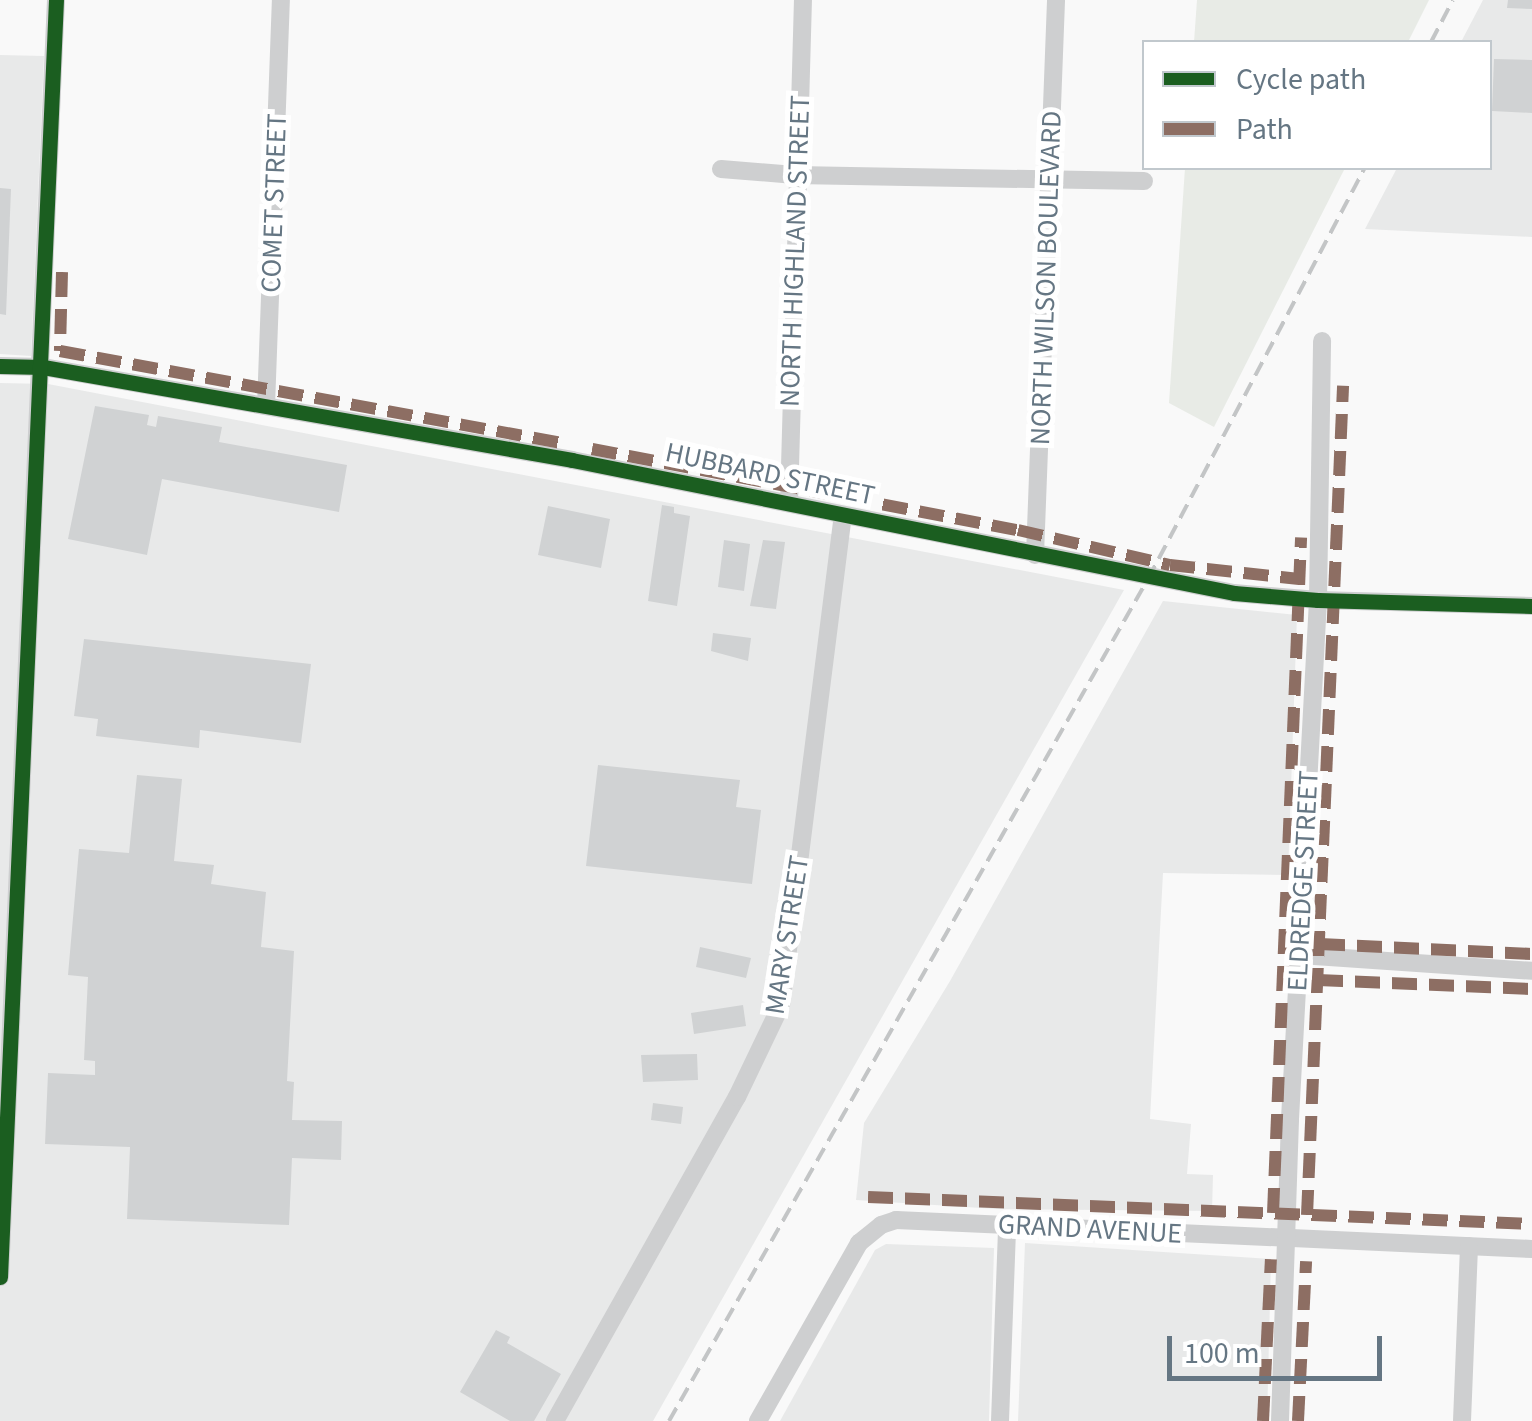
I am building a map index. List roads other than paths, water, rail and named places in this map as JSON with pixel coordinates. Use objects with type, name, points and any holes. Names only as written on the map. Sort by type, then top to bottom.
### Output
[{"type":"street","points":[[0,1277],[43,367],[56,0]]},
{"type":"street","name":"COMET STREET","points":[[266,406],[281,0]]},
{"type":"street","name":"NORTH HIGHLAND STREET","points":[[788,503],[803,0]]},
{"type":"street","name":"NORTH WILSON BOULEVARD","points":[[1035,555],[1056,0]]},
{"type":"street","points":[[721,169],[795,175],[1144,181]]},
{"type":"street","name":"ELDREDGE STREET","points":[[1280,1421],[1318,600],[1322,341]]},
{"type":"street","name":"HUBBARD STREET","points":[[0,366],[43,367],[266,406],[788,503],[1234,593],[1318,600],[1532,606]]},
{"type":"street","name":"MARY STREET","points":[[555,1421],[737,1097],[780,1004],[843,515]]},
{"type":"street","points":[[1300,955],[1532,971]]},
{"type":"street","name":"GRAND AVENUE","points":[[758,1421],[864,1237],[896,1220],[1532,1249]]},
{"type":"street","points":[[1000,1421],[1006,1226]]},
{"type":"street","points":[[1462,1421],[1468,1246]]},
{"type":"railway","points":[[1432,40],[1453,0]]},
{"type":"railway","points":[[669,1421],[1148,579],[1364,170]]}]
